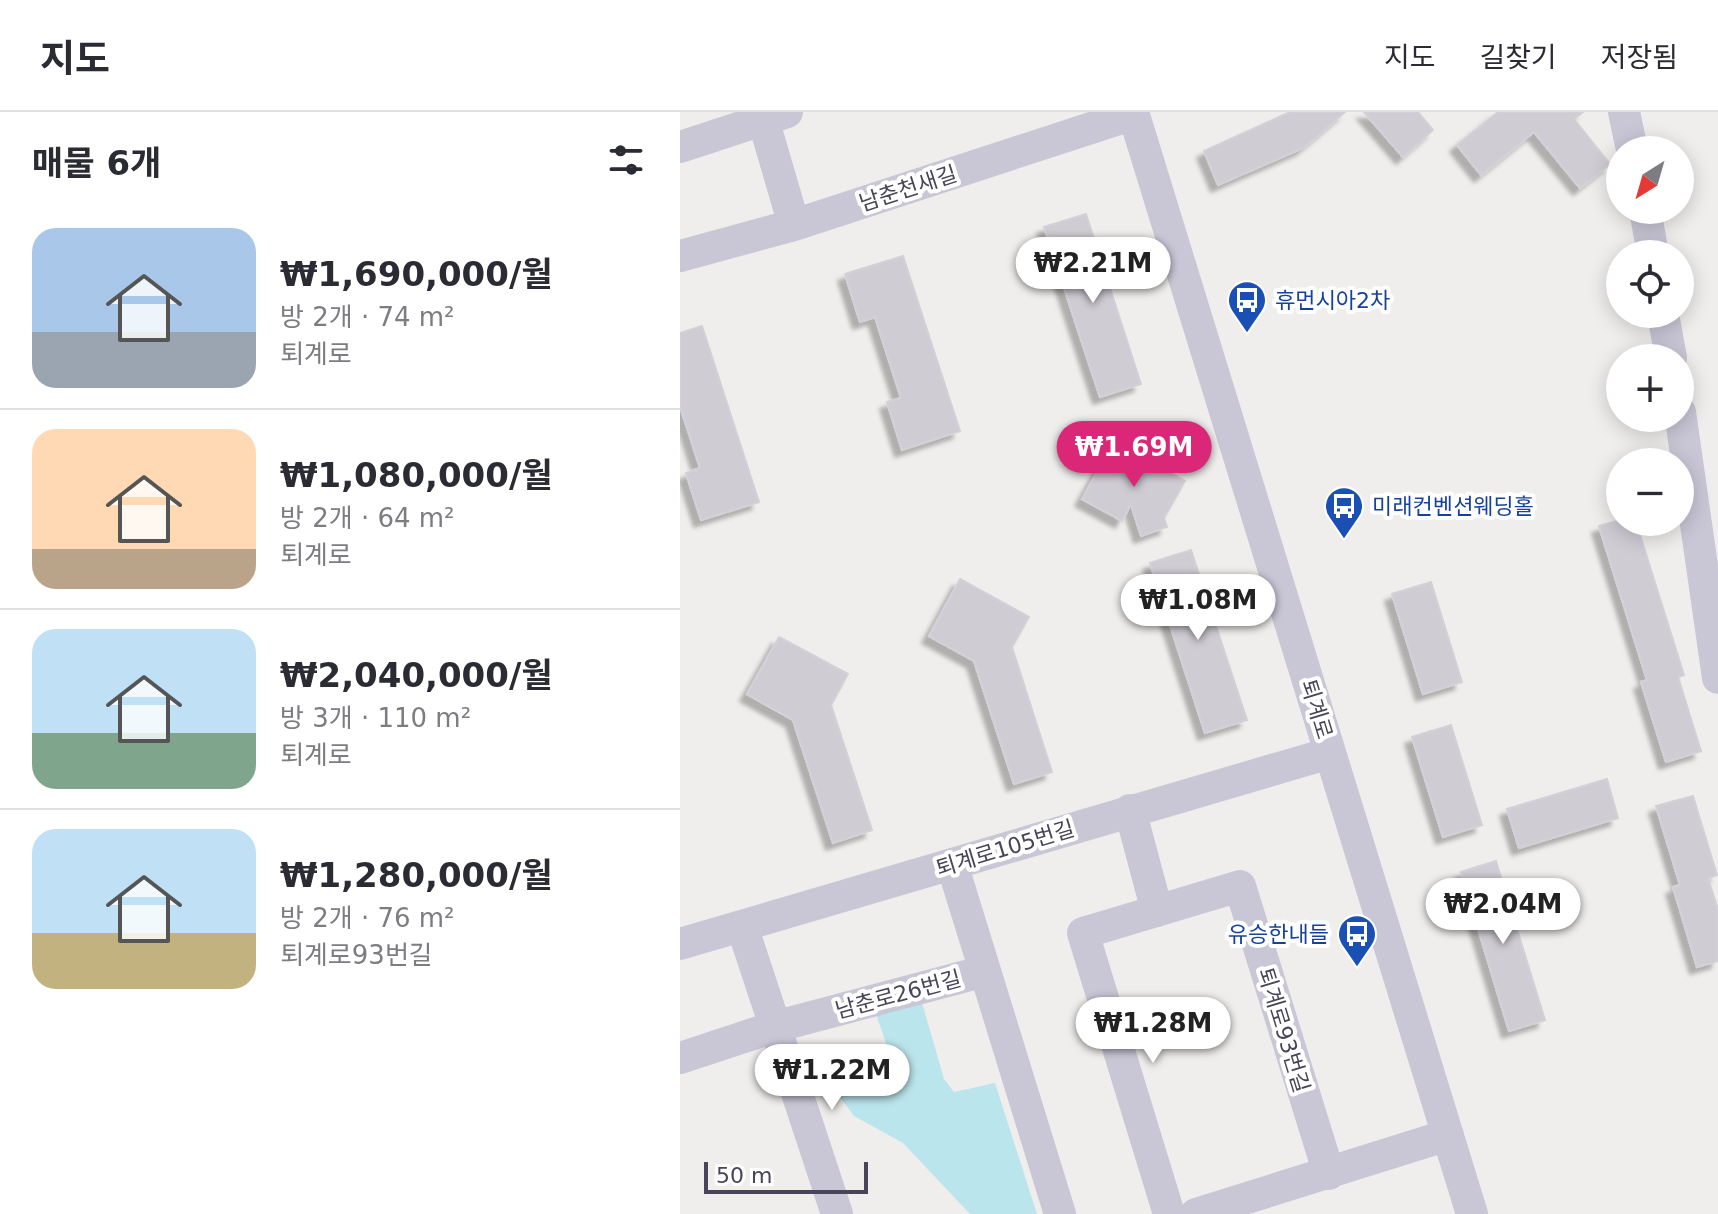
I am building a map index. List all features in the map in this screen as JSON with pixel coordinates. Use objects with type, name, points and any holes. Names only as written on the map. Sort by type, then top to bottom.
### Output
[{"type":"street","points":[[1624,112],[1629,136]]},
{"type":"street","name":"남춘천새길","points":[[680,256],[794,225],[1134,113]]},
{"type":"street","name":"퇴계로","points":[[1134,113],[1472,1214]]},
{"type":"street","points":[[680,147],[771,114],[794,225]]},
{"type":"street","points":[[1683,432],[1718,678]]},
{"type":"street","name":"퇴계로105번길","points":[[680,944],[1330,753]]},
{"type":"street","points":[[1130,810],[1157,911],[1083,933],[1169,1214]]},
{"type":"street","name":"남춘로26번길","points":[[952,864],[1060,1214]]},
{"type":"street","name":"퇴계로93번길","points":[[1157,911],[1240,886],[1329,1174]]},
{"type":"street","points":[[742,926],[837,1214]]},
{"type":"street","name":"남춘로26번길","points":[[774,1027],[985,971]]},
{"type":"street","points":[[680,1058],[774,1027]]},
{"type":"street","points":[[1196,1214],[1448,1135]]},
{"type":"shaded area","points":[[921,999],[944,1079],[954,1092],[995,1083],[1037,1214],[970,1214],[903,1143],[854,1116],[831,1085],[876,1075],[893,1064],[876,1014]]},
{"type":"building","points":[[1290,112],[1345,112],[1303,148],[1218,185],[1204,151]]},
{"type":"building","points":[[1364,112],[1418,112],[1433,130],[1403,157]]},
{"type":"building","points":[[1498,112],[1583,112],[1574,119],[1606,159],[1606,167],[1580,188],[1534,132],[1481,175],[1457,145]]},
{"type":"building","points":[[1086,214],[1141,384],[1100,397],[1044,227]]},
{"type":"building","points":[[903,256],[960,431],[902,450],[887,402],[901,398],[875,317],[860,322],[845,274]]},
{"type":"building","points":[[702,326],[759,502],[701,520],[686,473],[700,468],[680,406],[680,333]]},
{"type":"building","points":[[1114,442],[1185,481],[1164,518],[1167,527],[1141,536],[1131,504],[1122,521],[1082,499]]},
{"type":"building","points":[[1606,524],[1606,536],[1640,536],[1684,675],[1678,677],[1701,751],[1666,762],[1641,682],[1647,680],[1599,526]]},
{"type":"building","points":[[1191,550],[1247,720],[1205,733],[1150,563]]},
{"type":"building","points":[[960,579],[1029,617],[1012,647],[1052,772],[1014,784],[974,661],[929,636]]},
{"type":"building","points":[[1431,582],[1462,682],[1423,694],[1392,594]]},
{"type":"building","points":[[779,637],[848,674],[831,705],[872,830],[833,843],[793,720],[747,694]]},
{"type":"building","points":[[1451,725],[1482,825],[1443,837],[1412,737]]},
{"type":"building","points":[[1607,779],[1618,818],[1519,848],[1507,809]]},
{"type":"building","points":[[1693,796],[1717,875],[1708,878],[1718,910],[1718,961],[1697,967],[1673,887],[1680,885],[1656,806]]},
{"type":"building","points":[[1496,861],[1545,1020],[1509,1031],[1461,872]]},
{"type":"place","name":"휴먼시아2차","points":[[1247,334]]},
{"type":"place","name":"미래컨벤션웨딩홀","points":[[1344,540]]},
{"type":"place","name":"유승한내들","points":[[1357,968]]}]
